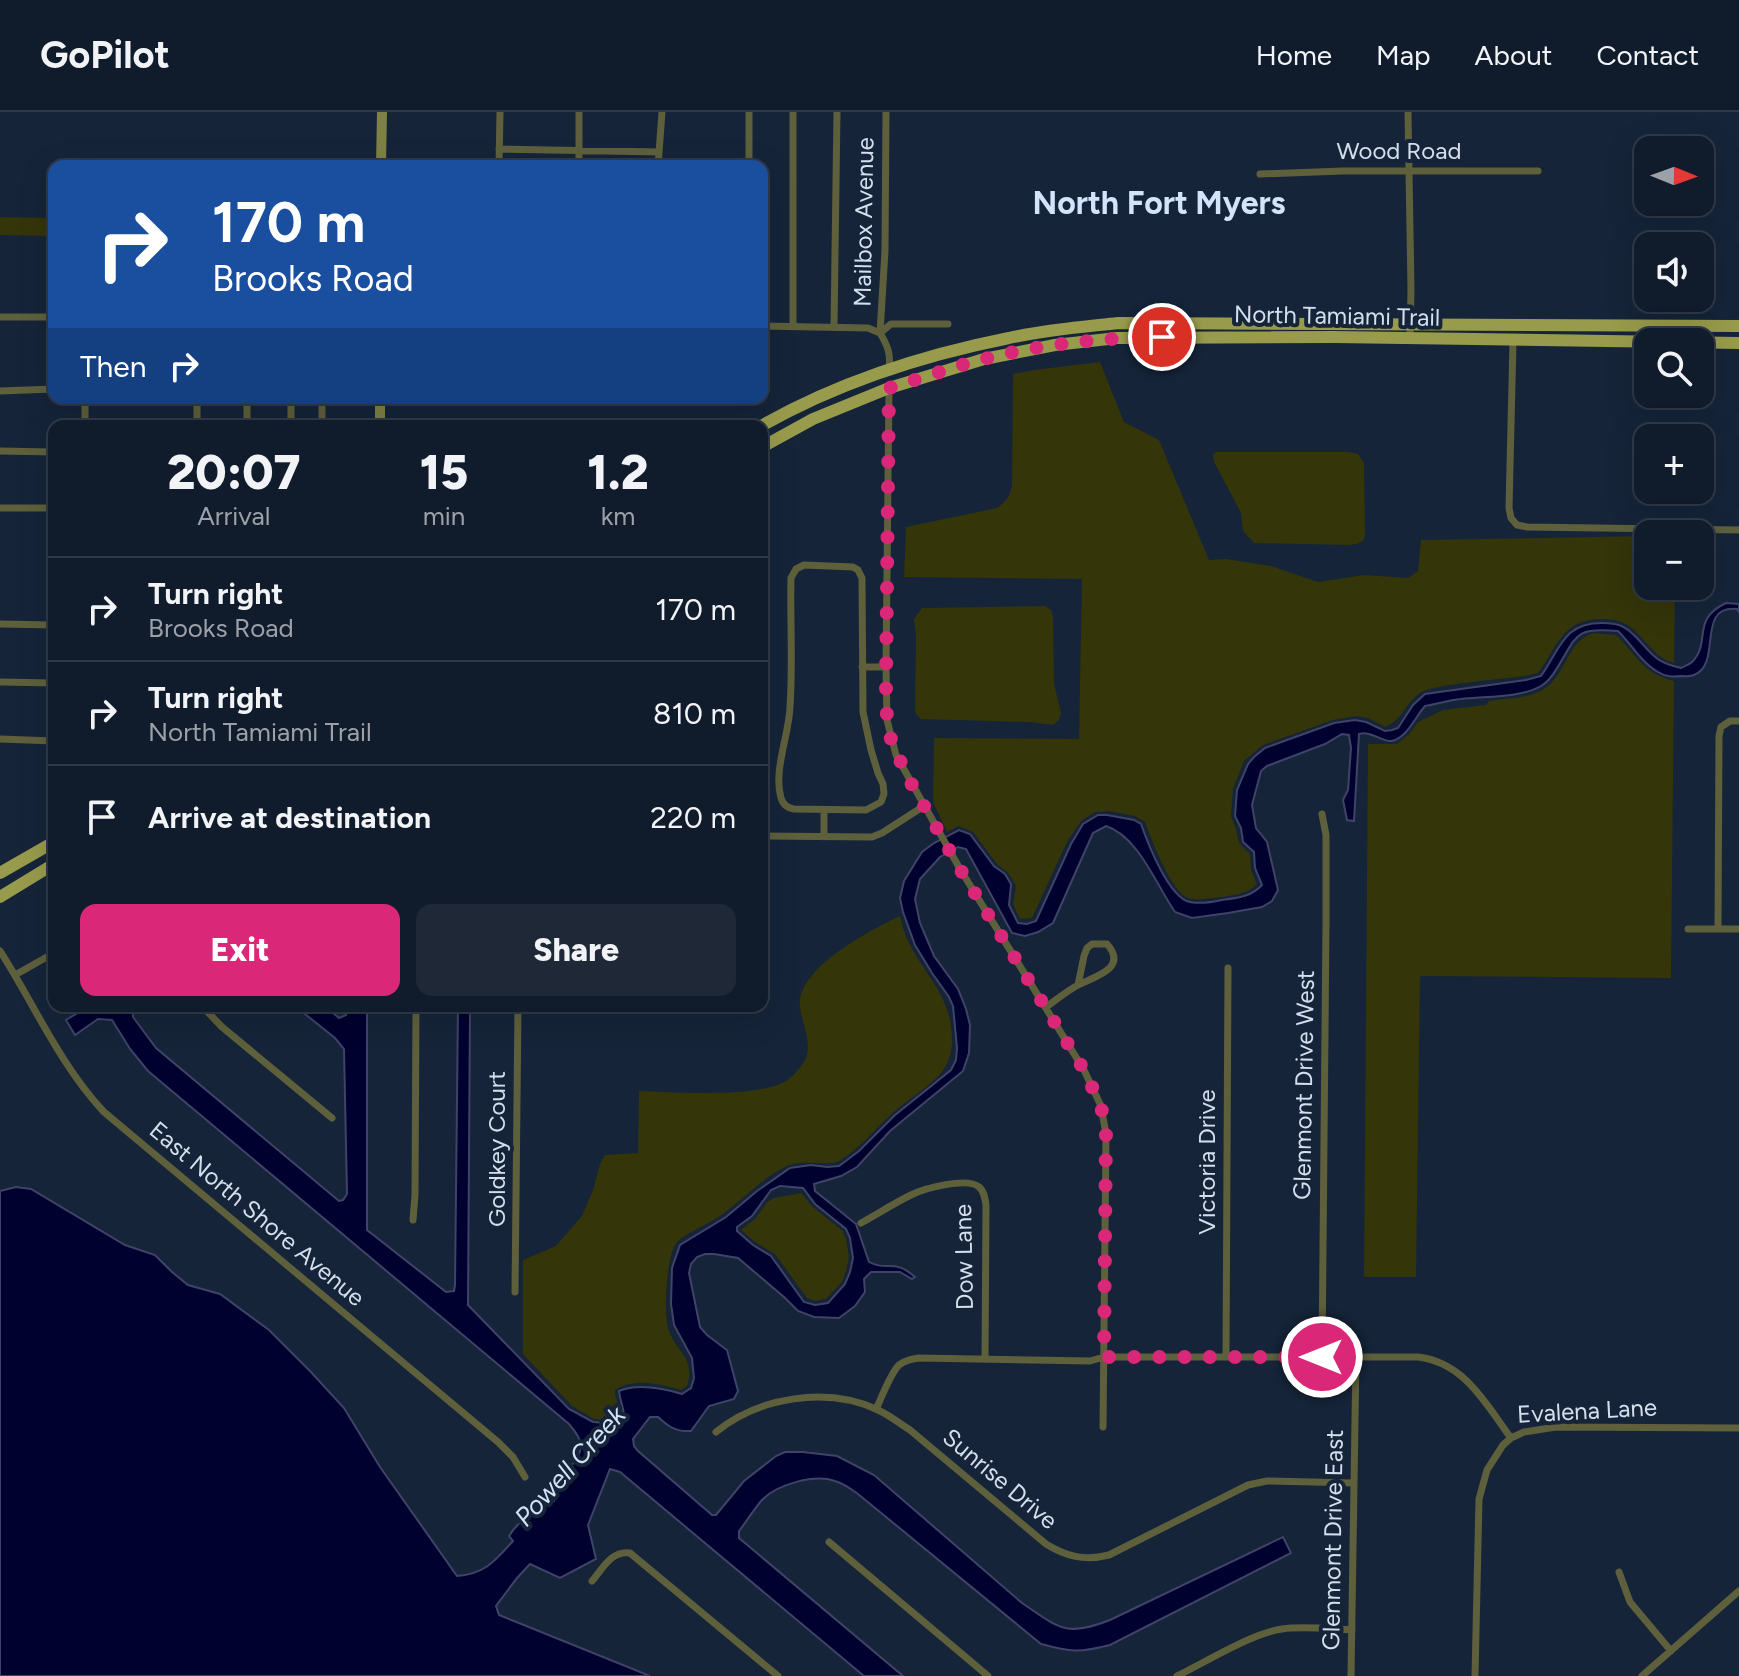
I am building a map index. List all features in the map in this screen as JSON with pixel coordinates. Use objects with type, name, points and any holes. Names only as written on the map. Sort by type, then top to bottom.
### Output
[{"type":"main road","points":[[381,160],[382,112]]},
{"type":"main road","name":"North Tamiami Trail","points":[[768,422],[791,409],[920,359],[1009,337],[1118,323],[1199,323],[1410,332],[1513,341],[1634,341]]},
{"type":"main road","points":[[1117,338],[1131,332],[1147,331],[1155,323]]},
{"type":"main road","points":[[1162,337],[1174,328],[1199,323]]},
{"type":"main road","points":[[1714,333],[1734,330],[1738,326]]},
{"type":"main road","name":"North Tamiami Trail","points":[[768,444],[805,423],[889,388],[984,359],[1055,345],[1117,338],[1738,326]]},
{"type":"main road","name":"North Tamiami Trail","points":[[1714,342],[1739,343]]},
{"type":"main road","points":[[889,388],[898,376],[920,359]]},
{"type":"main road","points":[[856,401],[881,383],[889,369]]},
{"type":"main road","points":[[0,873],[48,845]]},
{"type":"main road","points":[[0,897],[48,868]]},
{"type":"street","points":[[499,160],[500,112]]},
{"type":"street","points":[[579,112],[579,160]]},
{"type":"street","points":[[658,160],[662,112]]},
{"type":"street","points":[[749,112],[749,160]]},
{"type":"street","points":[[793,112],[793,326]]},
{"type":"street","name":"Mailbox Avenue","points":[[834,327],[837,112]]},
{"type":"street","name":"Mailbox Avenue","points":[[886,112],[885,251],[880,333],[889,349],[889,369]]},
{"type":"street","points":[[1408,112],[1410,332]]},
{"type":"street","points":[[499,149],[659,152]]},
{"type":"street","name":"Wood Road","points":[[1260,174],[1538,171]]},
{"type":"street","points":[[0,317],[48,317]]},
{"type":"street","points":[[768,326],[868,328],[880,333],[891,324],[948,324]]},
{"type":"street","points":[[1513,341],[1509,508],[1511,518],[1517,525],[1558,529],[1739,530]]},
{"type":"street","points":[[889,388],[886,667],[889,732],[896,755],[937,831],[1098,1097],[1105,1125],[1103,1427]]},
{"type":"street","points":[[0,391],[48,389]]},
{"type":"street","points":[[0,451],[48,452]]},
{"type":"street","points":[[0,508],[48,508]]},
{"type":"street","points":[[847,566],[861,573],[862,667],[863,712],[883,784],[881,802],[866,810],[788,808],[780,797],[779,770],[790,708],[791,578],[796,569],[847,566]]},
{"type":"street","points":[[0,624],[48,625]]},
{"type":"street","points":[[862,667],[886,667]]},
{"type":"street","points":[[0,682],[48,683]]},
{"type":"street","points":[[1718,929],[1719,736],[1721,727],[1730,721],[1739,721]]},
{"type":"street","points":[[0,739],[48,741]]},
{"type":"street","points":[[768,836],[872,837],[924,806]]},
{"type":"street","points":[[824,810],[824,837]]},
{"type":"street","name":"Glenmont Drive West","points":[[1322,814],[1326,835],[1326,924],[1322,1357]]},
{"type":"street","points":[[1688,929],[1739,929]]},
{"type":"street","points":[[1046,1007],[1111,966],[1114,959],[1107,944],[1092,944],[1087,948],[1078,985]]},
{"type":"street","name":"East North Shore Avenue","points":[[0,951],[79,1082],[104,1112],[498,1442],[513,1457],[525,1477]]},
{"type":"street","points":[[15,975],[48,956]]},
{"type":"street","name":"Victoria Drive","points":[[1226,1356],[1228,968]]},
{"type":"street","points":[[208,1012],[332,1118]]},
{"type":"street","points":[[413,1220],[416,1012]]},
{"type":"street","name":"Goldkey Court","points":[[515,1292],[518,1012]]},
{"type":"street","name":"Dow Lane","points":[[861,1223],[920,1191],[960,1183],[979,1187],[985,1194],[986,1205],[985,1359]]},
{"type":"street","name":"Evalena Lane","points":[[876,1409],[900,1364],[919,1358],[1090,1361],[1104,1357],[1418,1357],[1446,1365],[1465,1378],[1511,1438],[1524,1432],[1556,1427],[1739,1428]]},
{"type":"street","name":"Glenmont Drive East","points":[[1351,1676],[1356,1357]]},
{"type":"street","name":"Sunrise Drive","points":[[716,1432],[761,1407],[791,1399],[840,1399],[876,1409],[910,1430],[1046,1544],[1062,1553],[1084,1559],[1109,1555],[1248,1485],[1267,1481],[1354,1483]]},
{"type":"street","points":[[1475,1676],[1479,1499],[1487,1470],[1511,1438]]},
{"type":"street","points":[[829,1542],[988,1676]]},
{"type":"street","points":[[592,1581],[614,1555],[624,1552],[635,1556],[778,1676]]},
{"type":"street","points":[[1619,1572],[1630,1602],[1671,1651]]},
{"type":"street","points":[[1642,1676],[1739,1591]]},
{"type":"street","points":[[1177,1676],[1274,1630],[1352,1630]]},
{"type":"shaded area","points":[[0,217],[48,218],[48,236],[0,235]]},
{"type":"shaded area","points":[[1100,362],[1124,422],[1159,440],[1209,560],[1226,559],[1271,566],[1318,582],[1364,575],[1408,578],[1418,571],[1421,540],[1634,536],[1634,600],[1675,600],[1674,663],[1659,656],[1623,623],[1608,619],[1589,620],[1569,629],[1562,636],[1538,673],[1427,690],[1415,697],[1397,719],[1385,727],[1356,716],[1333,720],[1263,745],[1244,761],[1233,789],[1231,816],[1239,843],[1250,854],[1251,870],[1257,884],[1253,887],[1232,896],[1188,898],[1178,890],[1167,872],[1145,822],[1135,816],[1095,812],[1081,821],[1067,842],[1032,918],[1020,919],[1013,904],[1016,885],[1008,873],[997,864],[973,832],[958,826],[947,832],[933,802],[934,738],[1079,739],[1082,579],[904,577],[906,527],[997,508],[1007,498],[1012,485],[1013,374]]},
{"type":"shaded area","points":[[1216,452],[1358,454],[1364,463],[1363,541],[1349,545],[1254,543],[1243,531],[1241,513],[1214,462]]},
{"type":"shaded area","points":[[1045,606],[1051,610],[1053,617],[1054,683],[1061,714],[1058,721],[1053,725],[921,719],[916,714],[914,619],[922,608]]},
{"type":"shaded area","points":[[1593,633],[1616,635],[1647,668],[1674,681],[1671,978],[1420,977],[1416,1277],[1364,1277],[1368,744],[1397,744],[1418,722],[1443,710],[1486,705],[1489,701],[1538,692],[1552,683],[1577,643]]},
{"type":"shaded area","points":[[900,916],[907,939],[949,1014],[952,1047],[941,1073],[841,1160],[787,1166],[719,1217],[677,1242],[670,1259],[666,1313],[669,1331],[688,1363],[687,1386],[681,1390],[647,1383],[622,1386],[615,1390],[620,1415],[614,1420],[594,1419],[572,1406],[523,1354],[523,1260],[556,1246],[582,1216],[605,1155],[638,1153],[639,1091],[739,1092],[776,1085],[789,1079],[802,1065],[807,1052],[800,1002],[807,982],[843,948]]},
{"type":"shaded area","points":[[801,1193],[843,1231],[846,1239],[849,1257],[846,1271],[842,1282],[826,1299],[815,1301],[807,1298],[775,1254],[741,1230],[756,1218],[767,1202]]},
{"type":"water","points":[[1726,603],[1739,604],[1739,612],[1737,609],[1724,610],[1717,616],[1707,659],[1702,669],[1692,676],[1661,674],[1647,664],[1618,631],[1593,630],[1574,640],[1550,678],[1533,690],[1425,706],[1404,734],[1391,741],[1359,734],[1354,821],[1347,820],[1343,800],[1348,790],[1349,735],[1342,734],[1325,744],[1267,766],[1261,771],[1252,805],[1256,828],[1267,842],[1278,890],[1272,901],[1262,907],[1192,918],[1175,912],[1137,851],[1128,840],[1106,826],[1093,833],[1053,923],[1025,936],[1012,933],[966,849],[958,847],[940,857],[920,879],[915,899],[920,923],[934,956],[958,989],[966,1009],[970,1025],[969,1053],[963,1071],[890,1131],[857,1167],[841,1176],[814,1184],[815,1191],[856,1224],[869,1262],[901,1268],[915,1277],[912,1279],[900,1272],[871,1272],[864,1279],[865,1292],[855,1306],[839,1318],[814,1317],[798,1311],[738,1258],[714,1254],[697,1257],[689,1273],[700,1327],[727,1350],[738,1391],[734,1399],[709,1406],[691,1431],[677,1430],[658,1417],[650,1417],[633,1439],[638,1451],[712,1515],[716,1515],[744,1481],[776,1456],[785,1452],[803,1452],[837,1456],[874,1475],[1022,1603],[1064,1628],[1083,1628],[1110,1620],[1283,1537],[1291,1553],[1110,1645],[1068,1650],[1041,1644],[847,1486],[827,1479],[786,1485],[762,1500],[739,1531],[739,1538],[903,1676],[864,1676],[620,1472],[610,1469],[588,1525],[596,1559],[560,1578],[530,1564],[496,1606],[499,1615],[650,1676],[0,1676],[0,1191],[16,1187],[31,1189],[125,1245],[155,1255],[188,1285],[220,1294],[269,1330],[344,1408],[380,1467],[457,1576],[489,1565],[513,1541],[509,1536],[518,1524],[554,1501],[581,1445],[569,1424],[148,1071],[112,1020],[98,1019],[75,1035],[66,1020],[79,1012],[133,1012],[156,1048],[339,1201],[347,1194],[344,1049],[302,1012],[332,1012],[339,1018],[346,1012],[367,1012],[367,1230],[446,1292],[454,1291],[455,1285],[458,1012],[470,1012],[468,1305],[569,1409],[593,1422],[617,1424],[624,1417],[619,1391],[642,1387],[682,1394],[691,1388],[694,1378],[692,1358],[674,1325],[671,1304],[672,1268],[680,1245],[726,1217],[790,1168],[839,1166],[951,1070],[957,1048],[953,1006],[915,945],[900,898],[904,881],[922,852],[934,843],[959,830],[970,834],[1011,884],[1009,905],[1018,923],[1036,921],[1071,844],[1083,824],[1098,815],[1134,820],[1141,824],[1160,869],[1182,898],[1202,903],[1244,896],[1262,885],[1255,868],[1254,852],[1243,842],[1235,816],[1237,790],[1248,764],[1265,748],[1334,723],[1355,720],[1385,731],[1392,730],[1398,728],[1413,705],[1425,694],[1541,676],[1564,639],[1571,632],[1590,624],[1621,626],[1660,660],[1681,668],[1691,663],[1698,654],[1708,617]],"holes":[[[780,1186],[803,1188],[815,1204],[846,1229],[853,1258],[845,1284],[828,1303],[815,1305],[804,1302],[771,1256],[737,1231],[737,1227],[752,1216],[771,1190]]]},
{"type":"district","name":"North Fort Myers","points":[[1159,203]]},
{"type":"route","points":[[1162,337],[1055,345],[984,359],[889,388],[887,720],[896,755],[911,783],[1098,1097],[1106,1134],[1104,1357],[1322,1357]]},
{"type":"water label","name":"Powell Creek","points":[[570,1466]]}]
